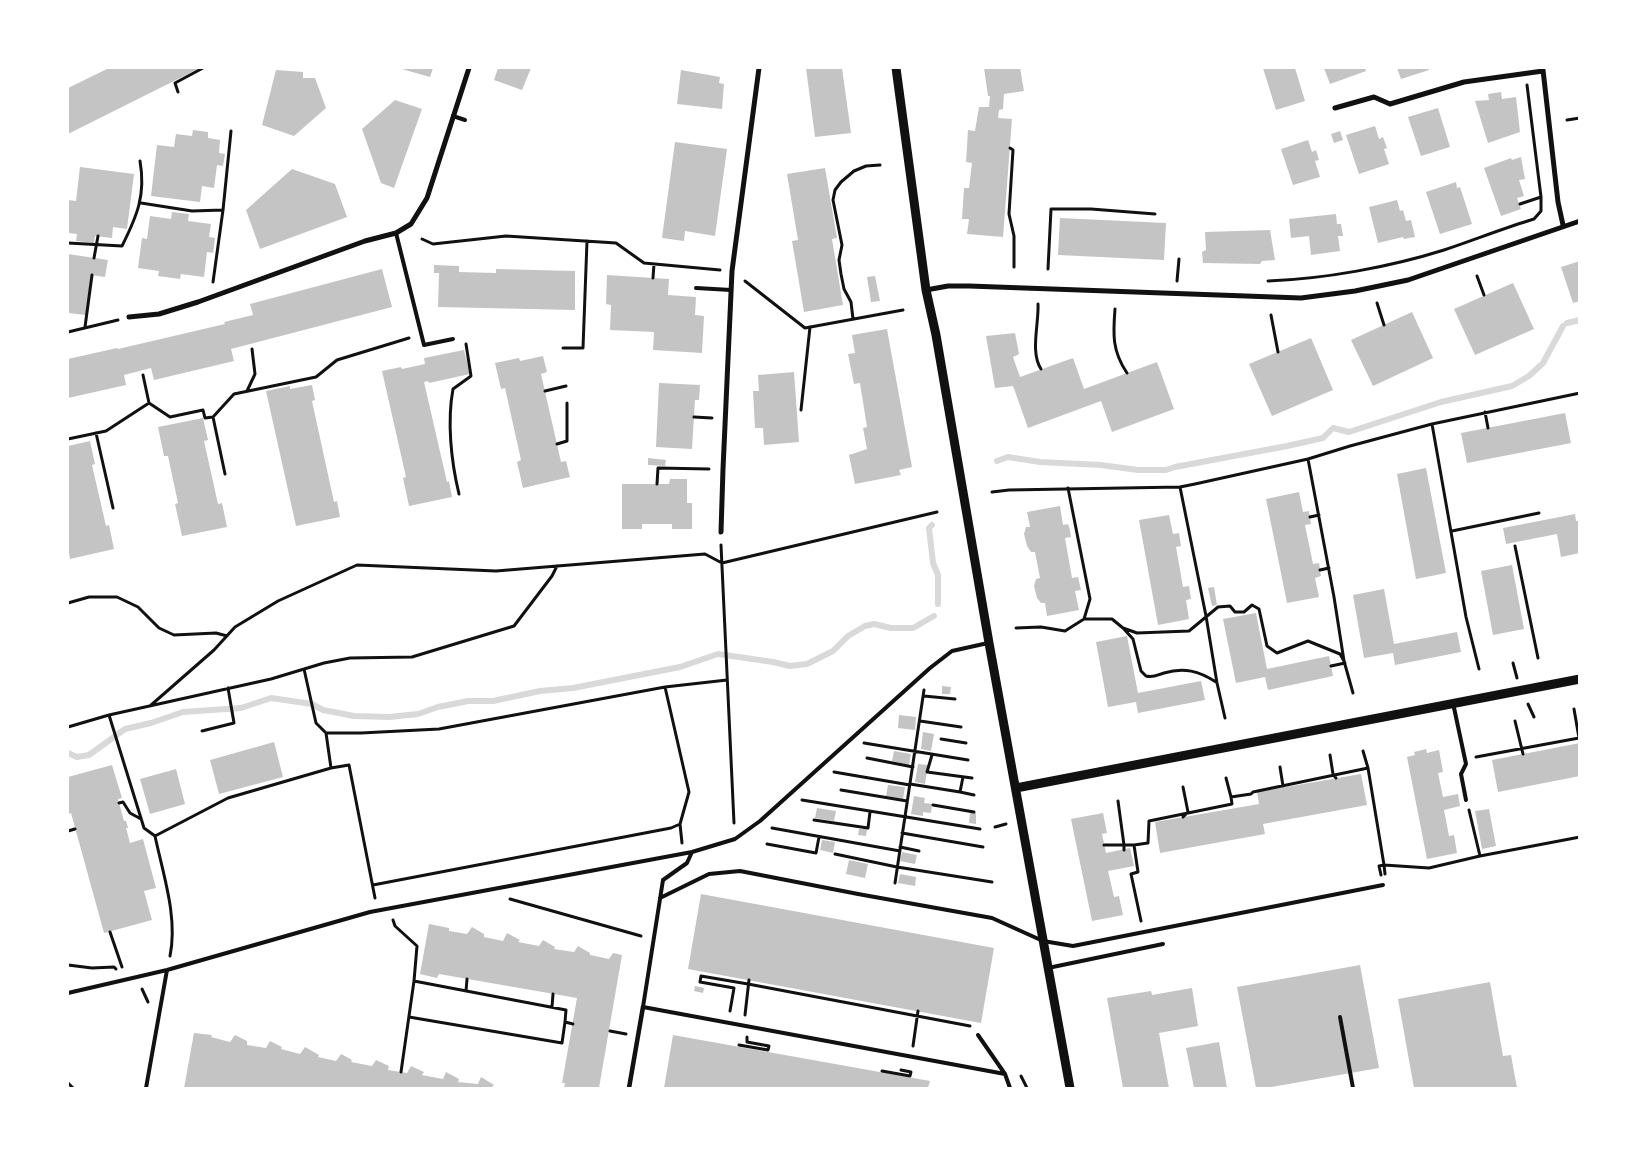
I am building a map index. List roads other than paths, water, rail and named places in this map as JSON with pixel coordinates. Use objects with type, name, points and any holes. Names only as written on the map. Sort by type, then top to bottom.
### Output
[{"type":"street","points":[[129,317],[159,314],[198,302],[365,241],[396,233],[411,224],[427,198],[469,68]]},
{"type":"street","points":[[721,532],[732,271],[759,68]]},
{"type":"street","points":[[896,68],[926,290],[936,335],[989,643],[1070,1088]]},
{"type":"street","points":[[1335,108],[1374,97],[1390,104],[1464,82],[1543,69],[1558,202],[1563,225]]},
{"type":"street","points":[[926,290],[948,286],[969,286],[1301,298],[1355,291],[1408,280],[1563,225],[1580,221]]},
{"type":"street","points":[[1016,788],[1580,679]]},
{"type":"street","points":[[629,1088],[643,1007]]},
{"type":"lane","points":[[453,116],[465,120]]},
{"type":"lane","points":[[396,233],[424,345],[453,339]]},
{"type":"lane","points":[[696,288],[731,290]]},
{"type":"lane","points":[[68,993],[167,970],[378,911],[692,852],[735,839],[760,821],[930,668],[952,651],[989,643]]},
{"type":"lane","points":[[1453,704],[1466,764],[1461,774],[1466,800]]},
{"type":"lane","points":[[692,852],[687,863],[663,880],[643,1007],[1005,1074]]},
{"type":"lane","points":[[660,898],[709,874],[740,871],[992,918],[1043,942],[1073,946],[1384,885]]},
{"type":"lane","points":[[1048,968],[1163,944]]},
{"type":"lane","points":[[146,1088],[167,970]]},
{"type":"lane","points":[[1340,1017],[1353,1088]]},
{"type":"lane","points":[[978,1035],[1005,1074],[1010,1088]]},
{"type":"waterway","points":[[1567,323],[1580,320]]},
{"type":"waterway","points":[[997,461],[1008,457],[1040,462],[1101,465],[1138,470],[1166,470],[1323,438],[1333,428],[1349,432],[1441,402],[1512,386],[1529,376],[1543,363],[1563,326]]},
{"type":"waterway","points":[[932,525],[929,528],[933,563],[938,575],[938,604]]},
{"type":"waterway","points":[[68,753],[77,757],[89,755],[125,729],[151,723],[183,712],[241,708],[271,698],[312,704],[323,710],[354,716],[389,717],[418,714],[438,707],[468,701],[493,701],[540,691],[573,688],[680,667],[718,654],[790,666],[807,664],[833,651],[848,636],[865,626],[874,624],[891,628],[913,628],[934,616]]}]
